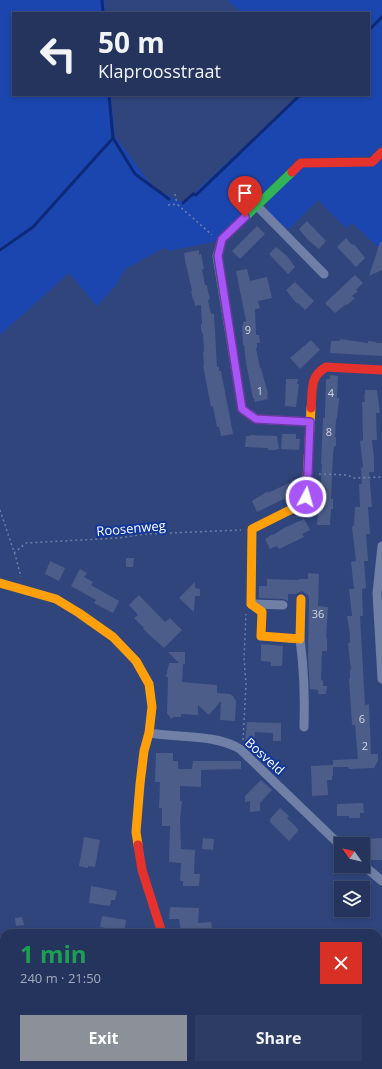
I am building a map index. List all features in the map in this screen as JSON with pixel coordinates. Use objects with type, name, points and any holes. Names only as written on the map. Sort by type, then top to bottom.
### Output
[{"type":"street","points":[[310,422],[256,419],[242,409],[218,256],[222,239],[300,163],[372,162],[382,152]]},
{"type":"street","points":[[257,206],[324,274]]},
{"type":"street","points":[[251,604],[252,529],[300,505],[306,497],[314,377],[319,371],[326,367],[382,370]]},
{"type":"street","points":[[382,546],[377,593],[382,679]]},
{"type":"street","points":[[0,583],[56,599],[79,613],[113,637],[136,661],[149,684],[152,707],[150,733],[143,758],[136,832],[142,870],[161,929]]},
{"type":"street","points":[[301,599],[300,639],[305,695],[304,727]]},
{"type":"street","points":[[251,604],[283,605]]},
{"type":"street","points":[[251,604],[262,612],[261,636],[300,639]]},
{"type":"street","name":"Bosveld","points":[[150,733],[167,736],[218,740],[231,743],[240,749],[334,839]]},
{"type":"street","points":[[370,871],[382,880]]},
{"type":"path","points":[[175,194],[177,204],[214,237],[222,242]]},
{"type":"path","points":[[168,205],[177,204]]},
{"type":"path","points":[[308,473],[347,475],[354,478],[382,477]]},
{"type":"path","points":[[0,510],[22,580],[21,588]]},
{"type":"path","name":"Roosenweg","points":[[14,553],[26,543],[119,538],[145,534],[252,529]]},
{"type":"path","points":[[240,749],[243,740],[246,684],[244,658],[246,610],[251,604]]},
{"type":"shaded area","points":[[0,0],[105,0],[105,12],[12,12],[12,96],[111,96],[115,136],[154,188],[183,203],[299,96],[370,96],[370,12],[241,12],[227,0],[382,0],[382,145],[370,156],[297,159],[214,242],[168,251],[166,247],[125,269],[116,285],[97,306],[69,273],[0,335]]},
{"type":"shaded area","points":[[382,156],[382,251],[352,223],[346,228],[318,200],[288,230],[267,211],[268,200],[300,168]]},
{"type":"building","points":[[307,221],[326,241],[319,249],[308,240],[299,229]]},
{"type":"building","points":[[257,226],[265,234],[240,259],[232,251]]},
{"type":"building","points":[[346,238],[352,245],[354,244],[365,258],[356,267],[337,247]]},
{"type":"building","points":[[380,242],[382,242],[382,270],[369,276]]},
{"type":"building","points":[[276,247],[287,256],[295,267],[288,274],[269,254]]},
{"type":"building","points":[[199,250],[199,255],[201,254],[204,269],[202,269],[205,285],[207,285],[210,299],[208,300],[211,314],[214,314],[217,367],[219,367],[219,371],[221,371],[233,434],[221,436],[219,427],[217,427],[213,406],[211,407],[203,365],[204,351],[203,333],[201,328],[201,305],[195,306],[193,300],[184,253]]},
{"type":"building","points":[[247,269],[250,281],[267,277],[272,298],[258,301],[260,308],[255,309],[256,335],[259,335],[260,343],[257,343],[256,348],[268,399],[255,402],[243,345],[242,326],[243,322],[246,321],[236,271]]},
{"type":"building","points":[[355,275],[363,283],[356,290],[358,291],[352,296],[355,298],[335,313],[325,303]]},
{"type":"building","points":[[295,282],[314,301],[305,310],[298,303],[297,304],[286,290]]},
{"type":"building","points":[[340,339],[368,343],[368,341],[382,343],[382,356],[330,353],[331,341],[340,341]]},
{"type":"building","points":[[311,340],[320,350],[300,369],[290,358]]},
{"type":"building","points":[[330,375],[338,376],[337,398],[339,398],[336,419],[336,446],[334,446],[333,455],[331,499],[333,499],[333,509],[331,509],[330,525],[317,525],[322,464],[323,418],[325,418],[326,379],[330,379]]},
{"type":"building","points":[[286,379],[298,379],[297,384],[299,384],[296,407],[285,406]]},
{"type":"building","points":[[365,390],[377,390],[380,413],[376,413],[377,440],[372,440],[374,472],[369,472],[372,507],[368,507],[370,534],[366,534],[368,561],[364,561],[366,588],[362,589],[363,616],[360,616],[365,705],[369,704],[371,754],[378,754],[378,761],[374,768],[349,769],[348,767],[333,767],[333,760],[358,759],[355,725],[352,725],[349,679],[351,670],[348,643],[350,643],[350,634],[347,616],[352,616],[349,589],[354,589],[351,562],[356,561],[352,527],[354,525],[355,507],[360,507],[359,484],[362,484],[361,468],[363,467],[360,441],[363,440],[362,402],[365,402]]},
{"type":"building","points":[[282,434],[296,434],[296,439],[300,439],[299,450],[281,449]]},
{"type":"building","points":[[246,436],[277,436],[279,449],[268,450],[268,448],[245,447]]},
{"type":"building","points":[[289,483],[294,493],[257,512],[252,501],[268,491],[268,493]]},
{"type":"building","points":[[304,519],[310,530],[302,534],[304,537],[279,549],[277,546],[270,549],[265,539]]},
{"type":"building","points":[[126,558],[134,558],[133,567],[126,567]]},
{"type":"building","points":[[50,561],[65,568],[59,581],[45,574]]},
{"type":"building","points":[[80,569],[87,573],[84,577],[93,582],[91,585],[119,601],[113,613],[94,603],[96,600],[71,586]]},
{"type":"building","points":[[308,573],[319,574],[318,606],[328,607],[326,638],[327,651],[322,651],[321,680],[323,681],[323,686],[327,686],[326,694],[318,694],[318,690],[310,689],[308,658],[308,595],[302,591],[295,594],[288,594],[288,601],[283,599],[259,598],[259,586],[267,586],[267,579],[308,579]]},
{"type":"building","points":[[195,582],[195,588],[200,589],[200,596],[195,596],[194,612],[179,598]]},
{"type":"building","points":[[139,595],[165,622],[170,618],[182,630],[164,648],[143,629],[144,628],[134,618],[138,615],[129,605]]},
{"type":"building","points":[[261,644],[283,646],[282,666],[271,666],[271,662],[261,661]]},
{"type":"building","points":[[168,652],[185,652],[182,682],[217,685],[217,693],[230,694],[233,696],[236,701],[235,721],[220,720],[221,701],[209,715],[198,705],[198,715],[181,714],[181,717],[174,717],[171,719],[167,713],[168,677],[166,677],[169,663],[179,663]]},
{"type":"building","points":[[247,722],[281,723],[281,741],[273,741],[273,733],[255,732],[253,748],[245,743]]},
{"type":"building","points":[[156,753],[173,753],[173,761],[178,761],[178,769],[192,769],[193,761],[241,761],[241,769],[201,770],[201,787],[180,786],[180,801],[182,801],[180,819],[181,849],[195,850],[194,874],[200,874],[199,886],[183,886],[183,881],[180,881],[181,863],[169,862],[170,826],[162,826],[162,808],[159,808],[160,782],[155,782]]},
{"type":"building","points":[[333,765],[332,780],[327,780],[328,795],[312,796],[311,766]]},
{"type":"building","points":[[261,780],[272,790],[260,803],[260,811],[250,812],[250,801],[245,802],[245,796]]},
{"type":"building","points":[[363,803],[364,813],[360,813],[360,818],[337,816],[337,804]]},
{"type":"building","points":[[280,808],[289,816],[287,818],[299,830],[289,841],[270,822],[270,819]]},
{"type":"building","points":[[84,837],[100,840],[95,867],[88,866],[88,868],[79,866]]},
{"type":"building","points":[[203,838],[214,839],[213,850],[202,849]]},
{"type":"building","points":[[382,838],[382,860],[371,860],[370,839]]},
{"type":"building","points":[[91,886],[117,891],[115,900],[111,900],[110,906],[89,903]]},
{"type":"building","points":[[170,907],[199,908],[198,923],[211,922],[212,929],[180,929],[179,919],[169,919]]},
{"type":"building","points":[[102,916],[126,920],[125,929],[105,929],[100,927]]},
{"type":"building","points":[[22,917],[24,925],[16,926],[15,918]]},
{"type":"waterway","points":[[102,0],[103,12]]},
{"type":"waterway","points":[[370,29],[382,17]]},
{"type":"waterway","points":[[109,96],[113,138]]},
{"type":"waterway","points":[[183,203],[193,194],[196,195],[299,96]]},
{"type":"waterway","points":[[0,250],[33,227],[113,138],[135,174],[169,199]]},
{"type":"traffic: fast","points":[[292,172],[222,239],[217,256],[242,409],[256,419],[309,422]]},
{"type":"traffic: slow","points":[[301,599],[300,639],[261,636],[262,612],[251,604],[252,529],[300,505],[306,497],[311,408]]},
{"type":"traffic: slow","points":[[0,583],[56,599],[79,613],[113,637],[136,661],[149,684],[152,707],[140,784],[136,832],[138,845]]},
{"type":"traffic: jam","points":[[292,172],[301,163],[372,162],[382,152]]},
{"type":"traffic: jam","points":[[311,408],[314,380],[326,367],[382,370]]},
{"type":"traffic: jam","points":[[138,845],[142,870],[161,929]]},
{"type":"route","points":[[245,217],[222,239],[218,256],[242,409],[256,419],[310,422],[306,497]]}]
